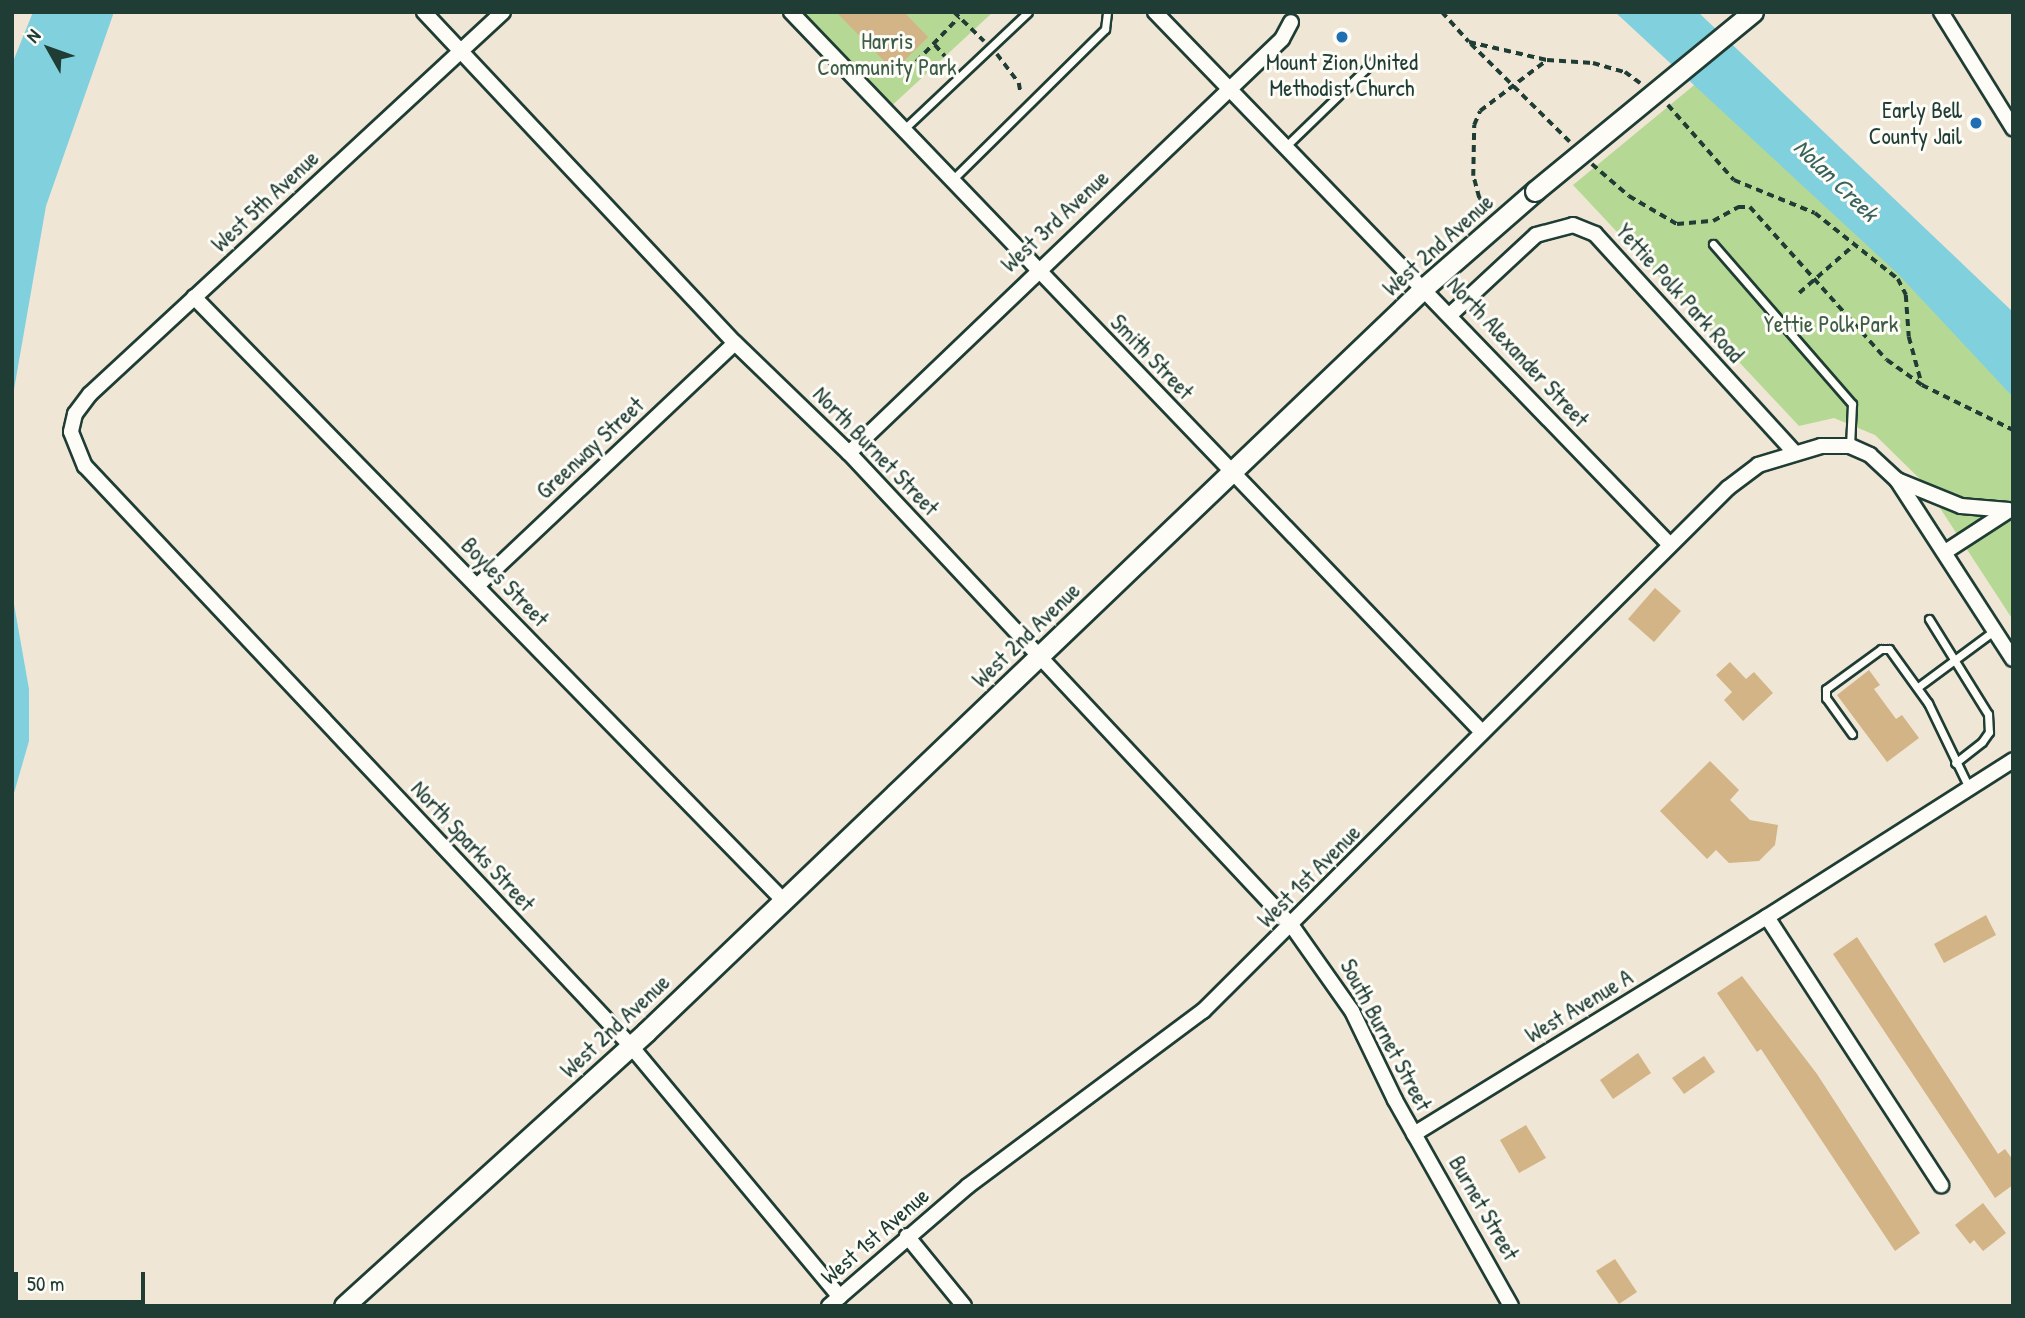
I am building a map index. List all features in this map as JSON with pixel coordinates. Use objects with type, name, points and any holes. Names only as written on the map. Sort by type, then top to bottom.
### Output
[{"type":"street","name":"North Burnet Street","points":[[424,12],[735,343],[849,453],[1292,926]]},
{"type":"street","name":"West 5th Avenue","points":[[71,432],[75,414],[90,394],[503,12]]},
{"type":"street","name":"Smith Street","points":[[791,12],[1482,732]]},
{"type":"street","name":"North Alexander Street","points":[[1155,12],[1425,287],[1670,545]]},
{"type":"street","name":"West 2nd Avenue","points":[[344,1306],[418,1243],[630,1045],[1425,287],[1535,191],[1753,12]]},
{"type":"street","points":[[1941,12],[2013,128]]},
{"type":"street","name":"West 3rd Avenue","points":[[849,453],[1037,269],[1282,39],[1291,22]]},
{"type":"street","name":"Yettie Polk Park Road","points":[[1451,314],[1536,235],[1573,225],[1595,234],[1794,452]]},
{"type":"street","name":"Boyles Street","points":[[194,297],[783,900]]},
{"type":"street","name":"Greenway Street","points":[[477,586],[735,343]]},
{"type":"street","name":"North Sparks Street","points":[[71,432],[85,467],[630,1045],[835,1301]]},
{"type":"street","points":[[1850,446],[1870,455],[1896,480],[2013,659]]},
{"type":"street","name":"West 1st Avenue","points":[[835,1301],[907,1236],[1165,1042],[1292,926],[1670,545],[1758,465],[1794,452],[1850,446]]},
{"type":"street","points":[[1896,480],[1961,506],[2011,509]]},
{"type":"street","points":[[1945,552],[2011,509]]},
{"type":"street","name":"West Avenue A","points":[[1414,1134],[1767,918],[2013,760]]},
{"type":"street","points":[[1767,918],[1941,1185]]},
{"type":"street","name":"South Burnet Street","points":[[1292,926],[1352,1011],[1414,1134]]},
{"type":"street","name":"Burnet Street","points":[[1414,1134],[1511,1306]]},
{"type":"street","points":[[907,1236],[964,1306]]},
{"type":"lane","points":[[903,130],[1028,12]]},
{"type":"lane","points":[[952,180],[1105,29],[1107,12]]},
{"type":"lane","points":[[1286,146],[1374,61]]},
{"type":"lane","points":[[1713,243],[1852,404],[1850,446]]},
{"type":"lane","points":[[1928,619],[1988,714],[1989,732],[1955,763]]},
{"type":"lane","points":[[1918,687],[1995,630]]},
{"type":"lane","points":[[1852,734],[1826,698],[1831,684],[1881,649],[1889,649],[1918,687],[1969,788]]},
{"type":"path","points":[[1442,12],[1572,144]]},
{"type":"path","points":[[916,62],[959,17]]},
{"type":"path","points":[[1469,42],[1547,60],[1593,63],[1625,72],[1647,88]]},
{"type":"path","points":[[934,44],[946,56]]},
{"type":"path","points":[[1499,222],[1479,198],[1471,147],[1480,111],[1547,60]]},
{"type":"path","points":[[1658,95],[1734,180],[1815,213],[1898,279],[1906,295],[1909,337],[1922,385]]},
{"type":"path","points":[[1582,154],[1611,183],[1676,224],[1713,221],[1738,207],[1750,207],[1887,360],[1922,385],[2013,430]]},
{"type":"path","points":[[1799,293],[1854,245]]},
{"type":"green space","name":"Harris Community Park","points":[[791,12],[993,12],[886,111]]},
{"type":"green space","name":"Yettie Polk Park","points":[[1710,72],[2013,381],[2013,620],[1923,482],[1875,435],[1834,418],[1799,426],[1573,185]]},
{"type":"water","points":[[33,12],[114,12],[46,206],[12,401],[12,64]]},
{"type":"water","name":"Nolan Creek","points":[[1615,12],[1698,12],[2013,312],[2013,397],[1898,274]]},
{"type":"water","points":[[12,593],[29,689],[29,741],[12,800]]},
{"type":"building","points":[[836,12],[904,12],[928,37],[894,71]]},
{"type":"building","points":[[1655,588],[1681,611],[1654,642],[1628,619]]},
{"type":"building","points":[[1730,662],[1746,679],[1754,672],[1773,693],[1743,721],[1724,700],[1732,692],[1716,675]]},
{"type":"building","points":[[1869,670],[1880,685],[1874,689],[1896,719],[1902,715],[1919,738],[1887,762],[1837,695]]},
{"type":"building","points":[[1710,761],[1739,790],[1730,800],[1750,820],[1778,825],[1775,845],[1759,861],[1729,863],[1716,850],[1707,859],[1660,811]]},
{"type":"building","points":[[1986,915],[1996,935],[1944,963],[1934,944]]},
{"type":"building","points":[[1857,937],[1998,1154],[2005,1149],[2013,1160],[2013,1185],[1995,1198],[1833,954]]},
{"type":"building","points":[[1742,976],[1817,1074],[1920,1233],[1895,1251],[1761,1049],[1757,1052],[1717,993]]},
{"type":"building","points":[[1638,1053],[1651,1073],[1613,1099],[1600,1080]]},
{"type":"building","points":[[1704,1056],[1715,1072],[1684,1094],[1672,1078]]},
{"type":"building","points":[[1526,1125],[1546,1158],[1519,1173],[1500,1140]]},
{"type":"building","points":[[1983,1203],[2006,1233],[1983,1251],[1974,1240],[1970,1244],[1955,1225]]},
{"type":"building","points":[[1615,1259],[1637,1292],[1619,1304],[1596,1271]]},
{"type":"place","name":"Mount Zion United Methodist Church","points":[[1342,37]]},
{"type":"place","name":"Early Bell County Jail","points":[[1976,123]]}]
